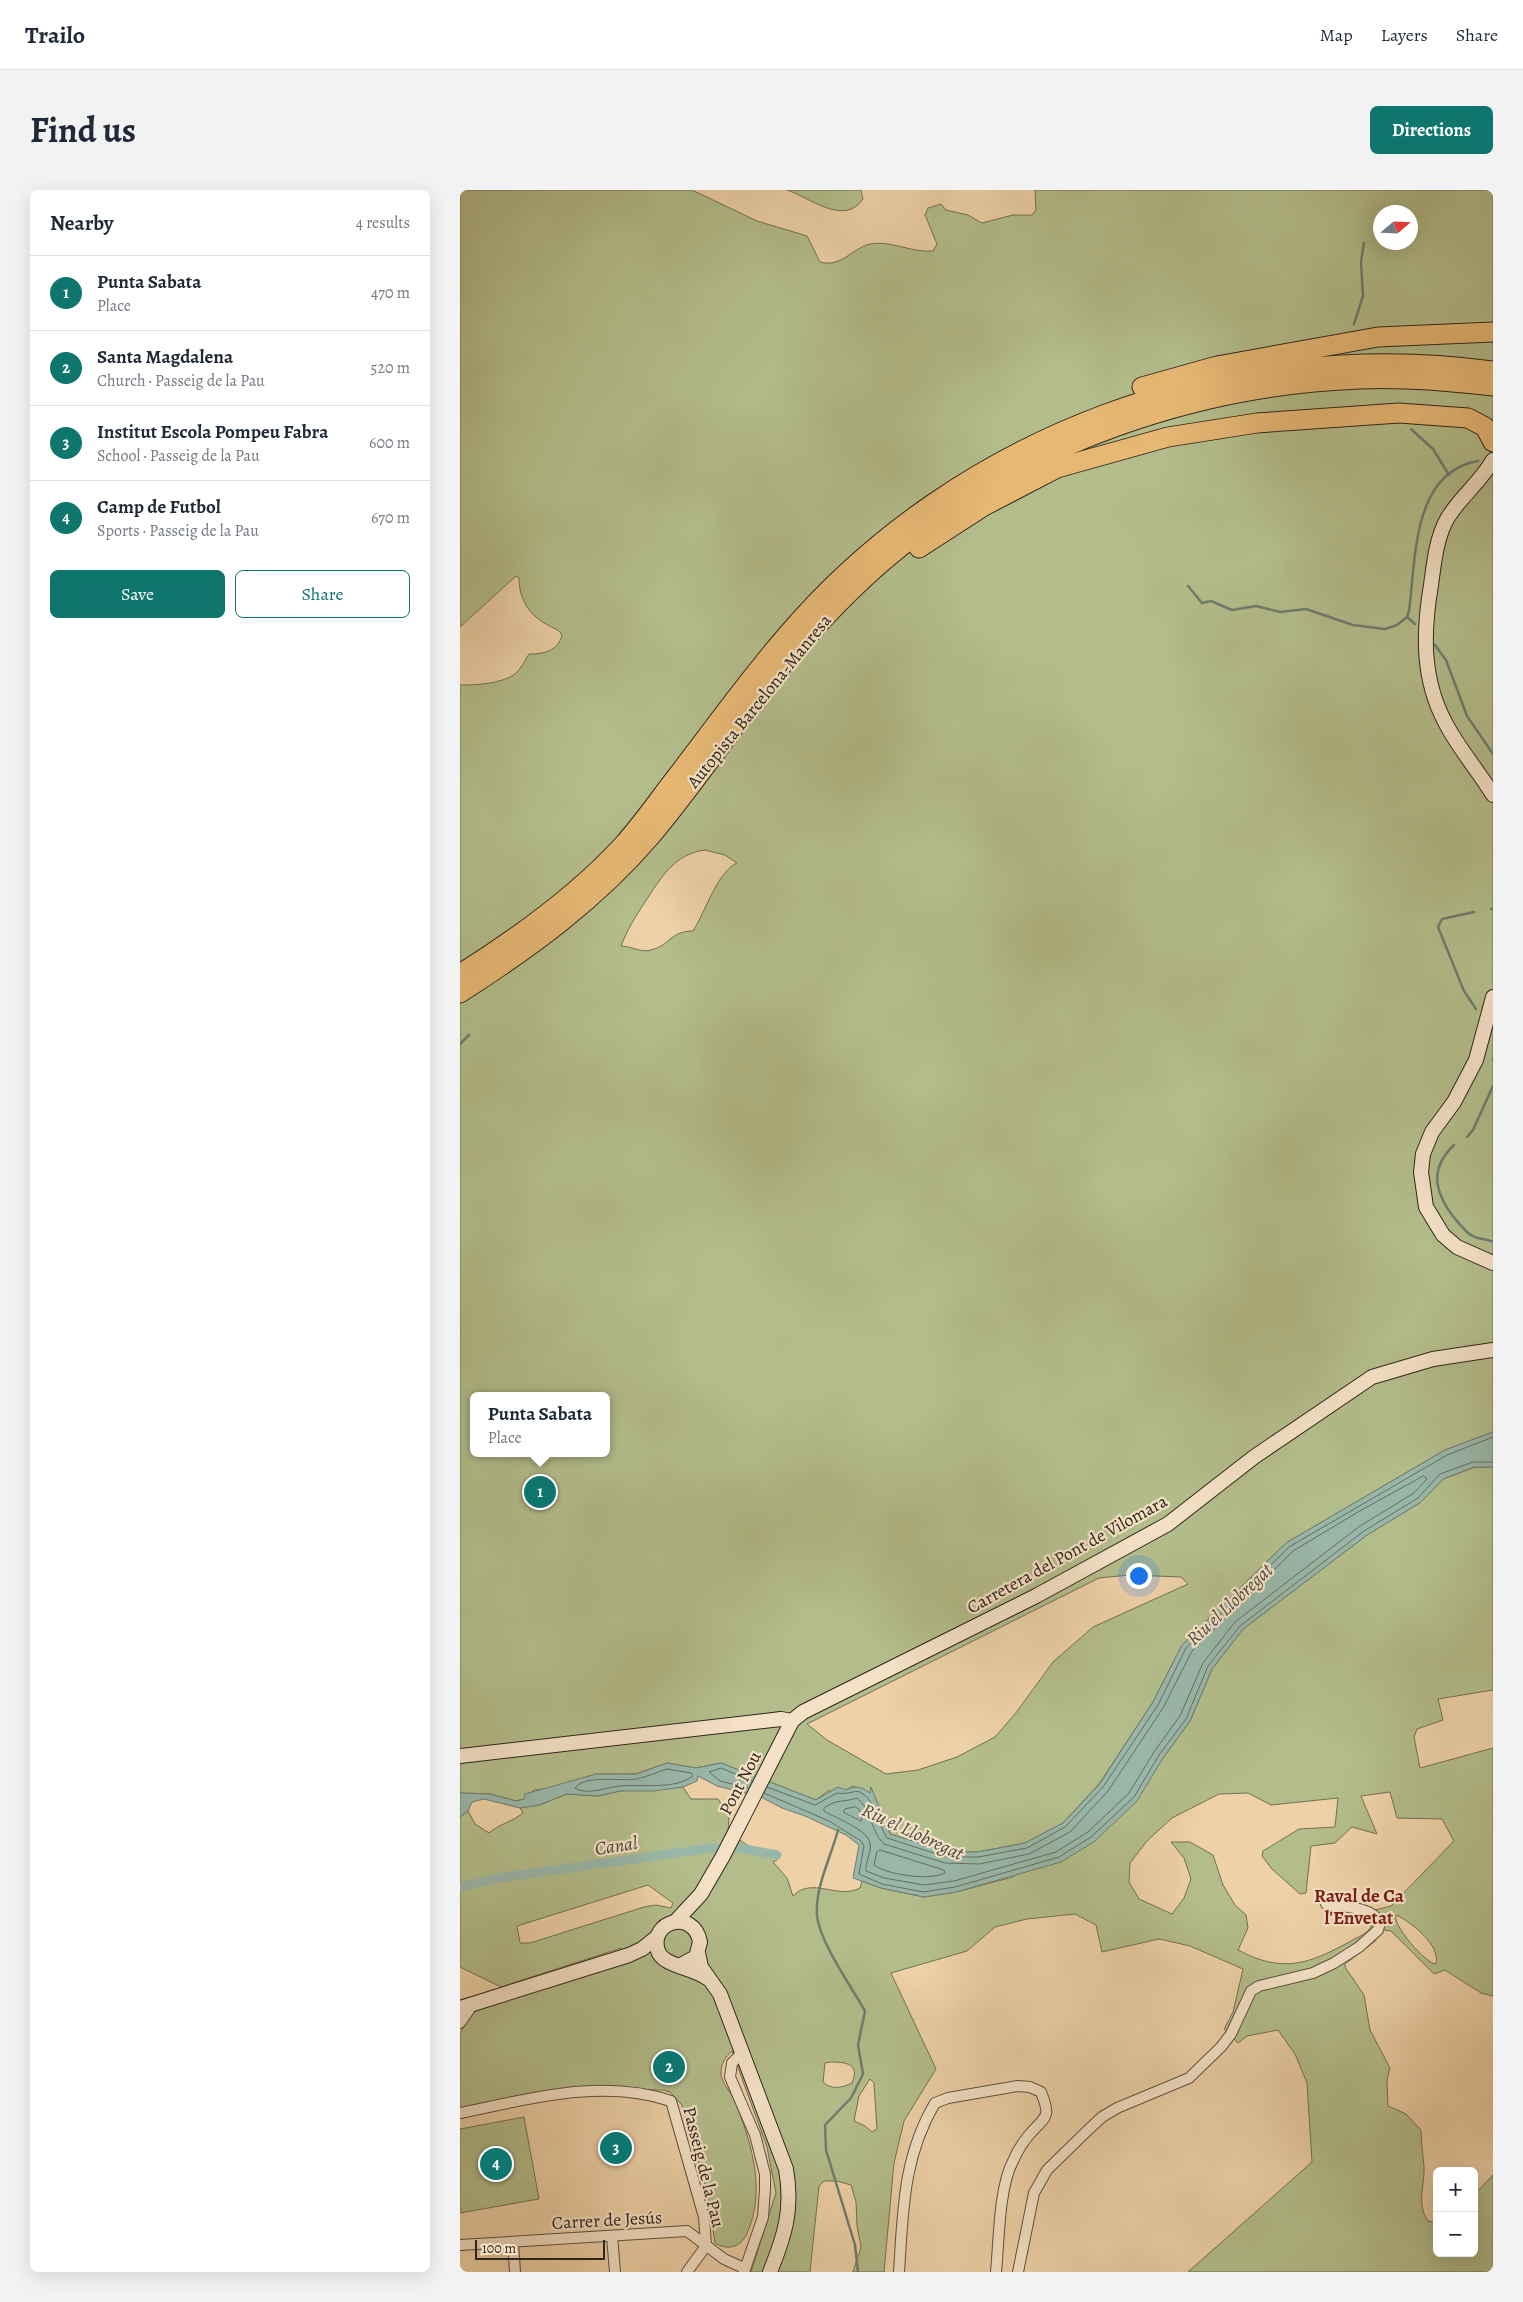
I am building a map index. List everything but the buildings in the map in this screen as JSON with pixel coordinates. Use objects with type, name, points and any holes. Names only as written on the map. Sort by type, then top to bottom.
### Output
[{"type":"highway","points":[[891,534],[909,513],[966,472],[1070,416],[1142,387],[1217,366],[1378,337],[1493,332]]},
{"type":"highway","name":"Autopista Barcelona-Manresa","points":[[460,974],[542,918],[587,882],[625,843],[789,632],[833,587],[891,534],[972,477],[1064,431],[1143,400],[1231,378],[1336,364],[1407,364],[1493,371]]},
{"type":"highway","name":"Autopista Barcelona-Manresa","points":[[460,993],[550,932],[592,897],[651,836],[793,652],[853,590],[900,547],[999,479],[1068,445],[1134,419],[1255,388],[1304,383],[1404,379],[1493,386]]},
{"type":"highway","points":[[853,590],[984,506],[1057,468],[1168,437],[1257,423],[1399,414],[1468,418],[1485,427],[1493,442]]},
{"type":"street","points":[[1493,460],[1474,486],[1462,497],[1446,521],[1437,546],[1428,604],[1426,664],[1435,702],[1445,723],[1493,795]]},
{"type":"street","points":[[1474,486],[1493,478]]},
{"type":"street","points":[[1493,998],[1476,1060],[1454,1102],[1432,1132],[1423,1154],[1420,1172],[1426,1207],[1443,1235],[1458,1247],[1493,1263]]},
{"type":"street","name":"Carretera del Pont de Vilomara","points":[[791,1725],[815,1705],[1036,1596],[1168,1524],[1254,1457],[1372,1377],[1433,1359],[1493,1350]]},
{"type":"street","points":[[460,1756],[781,1719],[791,1725]]},
{"type":"street","name":"Pont Nou","points":[[700,1894],[723,1856],[791,1725]]},
{"type":"street","points":[[460,2008],[629,1955],[642,1949],[657,1937],[664,1927],[675,1922],[700,1894]]},
{"type":"street","points":[[700,1894],[695,1929],[700,1942],[698,1953],[701,1967],[720,1994],[786,2169],[790,2193],[789,2212],[770,2272]]},
{"type":"street","points":[[1018,2272],[1034,2193],[1047,2170],[1087,2131],[1102,2117],[1117,2108],[1189,2078],[1222,2047],[1231,2034],[1251,1991],[1258,1986],[1313,1973],[1359,1947],[1378,1930],[1380,1922],[1376,1915],[1358,1909],[1326,1904]]},
{"type":"street","points":[[675,1922],[687,1924],[695,1929]]},
{"type":"street","points":[[657,1937],[656,1945],[660,1956]]},
{"type":"street","points":[[629,1955],[643,1953],[660,1956],[670,1964],[696,1970],[707,1978]]},
{"type":"street","points":[[681,1965],[693,1960],[698,1953]]},
{"type":"street","points":[[460,2023],[474,2003]]},
{"type":"street","points":[[742,2053],[732,2063],[730,2077],[755,2135],[765,2181],[763,2217],[744,2270]]},
{"type":"street","points":[[899,2272],[903,2210],[912,2150],[935,2103],[1018,2086],[1030,2087],[1041,2092],[1047,2107],[1044,2121],[1029,2135],[1012,2162],[1006,2177],[996,2272]]},
{"type":"street","name":"Passeig de la Pau","points":[[460,2113],[568,2091],[648,2093],[671,2100],[704,2217],[706,2246]]},
{"type":"street","name":"Carrer de Jesús","points":[[460,2245],[687,2231],[724,2259],[744,2270]]},
{"type":"street","points":[[612,2236],[615,2272]]},
{"type":"street","points":[[513,2242],[515,2272]]},
{"type":"street","points":[[687,2272],[706,2246]]},
{"type":"green space","points":[[460,190],[692,190],[757,221],[807,236],[820,262],[827,263],[840,260],[863,246],[878,243],[933,251],[937,244],[925,215],[928,208],[941,204],[946,210],[968,215],[982,223],[1013,215],[1032,215],[1036,210],[1035,190],[1493,190],[1493,1432],[1445,1450],[1286,1543],[1182,1645],[1153,1702],[1099,1784],[1063,1823],[1025,1843],[978,1852],[948,1852],[890,1834],[871,1788],[870,1794],[853,1786],[846,1790],[828,1791],[816,1800],[721,1763],[696,1768],[667,1763],[636,1774],[596,1774],[553,1788],[534,1790],[524,1799],[516,1801],[490,1794],[460,1793],[460,685],[473,685],[503,680],[519,670],[529,654],[550,650],[560,640],[561,633],[540,620],[526,605],[519,585],[519,578],[516,576],[460,627]],"holes":[[[705,850],[725,855],[737,863],[730,868],[718,883],[693,931],[680,933],[651,950],[643,951],[621,946],[635,918],[669,868],[694,852]],[[1130,1575],[1181,1577],[1188,1584],[1093,1627],[1053,1662],[1015,1714],[995,1737],[957,1757],[918,1770],[886,1774],[827,1740],[807,1724],[1099,1578]]]},
{"type":"green space","points":[[787,190],[861,190],[863,199],[855,207],[846,210],[836,210],[826,208]]},
{"type":"green space","points":[[1475,1467],[1493,1467],[1493,1690],[1438,1699],[1443,1720],[1417,1729],[1414,1737],[1420,1768],[1493,1748],[1493,1996],[1481,1993],[1445,1970],[1434,1974],[1391,1931],[1384,1930],[1374,1942],[1345,1964],[1345,1967],[1364,1995],[1370,2030],[1390,2068],[1387,2080],[1388,2106],[1406,2114],[1421,2130],[1424,2166],[1422,2207],[1428,2221],[1433,2222],[1433,2257],[1478,2257],[1478,2191],[1493,2175],[1493,2272],[1188,2272],[1312,2162],[1307,2083],[1295,2054],[1278,2030],[1247,2036],[1238,2043],[1224,2029],[1233,2012],[1243,1969],[1190,1946],[1159,1939],[1102,1952],[1096,1925],[1075,1914],[1027,1919],[995,1927],[967,1951],[891,1973],[936,2069],[904,2121],[894,2163],[884,2272],[853,2272],[861,2247],[857,2226],[856,2202],[851,2185],[837,2181],[824,2181],[819,2186],[810,2272],[751,2272],[776,2193],[767,2147],[732,2051],[722,2064],[721,2074],[735,2101],[746,2131],[754,2161],[756,2192],[755,2208],[747,2234],[740,2243],[731,2247],[715,2243],[708,2196],[682,2105],[670,2092],[662,2090],[571,2088],[460,2110],[460,2033],[470,2016],[481,2007],[626,1962],[621,1948],[501,1987],[460,1967],[460,1817],[468,1811],[475,1824],[489,1833],[523,1813],[520,1808],[539,1805],[567,1794],[598,1796],[620,1791],[683,1787],[691,1799],[718,1799],[729,1816],[728,1832],[750,1847],[778,1852],[777,1860],[773,1862],[787,1878],[793,1896],[800,1890],[808,1888],[843,1892],[852,1891],[860,1888],[862,1881],[881,1888],[924,1897],[956,1892],[1013,1877],[1163,1758],[1190,1721],[1212,1669],[1243,1629],[1367,1535],[1421,1502],[1443,1479]],"holes":[[[1390,1792],[1397,1818],[1442,1819],[1454,1841],[1391,1906],[1375,1910],[1368,1908],[1372,1925],[1368,1931],[1336,1949],[1309,1960],[1282,1964],[1269,1962],[1238,1950],[1248,1928],[1246,1915],[1235,1905],[1223,1885],[1213,1855],[1190,1842],[1171,1842],[1184,1858],[1191,1879],[1184,1898],[1172,1914],[1139,1899],[1129,1882],[1130,1863],[1147,1841],[1172,1818],[1219,1794],[1248,1793],[1271,1805],[1338,1798],[1335,1827],[1299,1829],[1263,1851],[1262,1856],[1272,1869],[1300,1894],[1306,1893],[1311,1846],[1335,1843],[1352,1827],[1377,1834],[1361,1796]],[[648,1885],[673,1903],[671,1908],[656,1905],[644,1907],[530,1943],[520,1943],[517,1926]],[[1396,1915],[1424,1935],[1434,1949],[1436,1964],[1425,1958],[1404,1935],[1396,1920]],[[825,2063],[850,2065],[854,2072],[852,2083],[837,2087],[826,2085],[823,2082]],[[870,2079],[874,2083],[877,2129],[872,2132],[854,2121],[859,2096]]]},
{"type":"green space","points":[[524,2117],[539,2199],[460,2213],[460,2129]]},
{"type":"water","name":"Riu el Llobregat","points":[[1493,1432],[1493,1467],[1474,1467],[1443,1479],[1421,1502],[1367,1535],[1243,1629],[1212,1669],[1190,1721],[1163,1758],[1137,1801],[1095,1841],[1061,1862],[956,1892],[924,1897],[881,1888],[853,1878],[859,1845],[846,1835],[761,1797],[717,1786],[698,1776],[697,1781],[683,1787],[653,1791],[620,1791],[598,1796],[567,1794],[539,1805],[520,1808],[484,1799],[472,1802],[468,1811],[460,1817],[460,1793],[490,1794],[516,1801],[524,1799],[525,1794],[596,1774],[636,1774],[667,1763],[696,1768],[721,1763],[816,1800],[838,1787],[846,1790],[858,1787],[870,1793],[871,1787],[890,1834],[948,1852],[978,1852],[1025,1843],[1063,1823],[1099,1785],[1153,1702],[1182,1645],[1286,1543],[1445,1450]]},
{"type":"waterway","points":[[1354,324],[1363,296],[1361,262],[1364,243]]},
{"type":"waterway","points":[[1411,429],[1433,449],[1449,475]]},
{"type":"waterway","points":[[1188,586],[1202,603],[1211,601],[1232,610],[1256,606],[1280,612],[1306,609],[1353,625],[1385,629],[1397,625],[1407,617],[1409,611],[1413,567],[1421,521],[1429,500],[1440,482],[1456,468],[1478,461]]},
{"type":"waterway","points":[[1407,617],[1415,624]]},
{"type":"waterway","points":[[1435,645],[1446,660],[1467,716],[1493,754]]},
{"type":"waterway","points":[[1474,912],[1442,919],[1438,927],[1464,991],[1476,1009]]},
{"type":"waterway","points":[[460,1044],[469,1035]]},
{"type":"waterway","points":[[1467,1137],[1473,1130],[1493,1086]]},
{"type":"waterway","points":[[1454,1145],[1441,1162],[1438,1171],[1438,1188],[1441,1197],[1452,1215],[1466,1231],[1474,1237],[1493,1242]]},
{"type":"waterway","points":[[838,1830],[818,1894],[817,1915],[819,1926],[830,1951],[865,2011],[858,2045],[863,2074],[851,2098],[825,2125],[826,2150],[855,2245],[858,2272]]},
{"type":"waterway","name":"Canal","points":[[460,1887],[498,1878],[712,1848],[735,1847],[777,1855]]},
{"type":"place","name":"Punta Sabata","points":[[540,1492]]},
{"type":"place","name":"Santa Magdalena","points":[[669,2067]]},
{"type":"place","name":"Institut Escola Pompeu Fabra","points":[[616,2148]]},
{"type":"place","name":"Camp de Futbol","points":[[496,2164]]},
{"type":"district","name":"Raval de Ca l'Envetat","points":[[1359,1906]]}]
